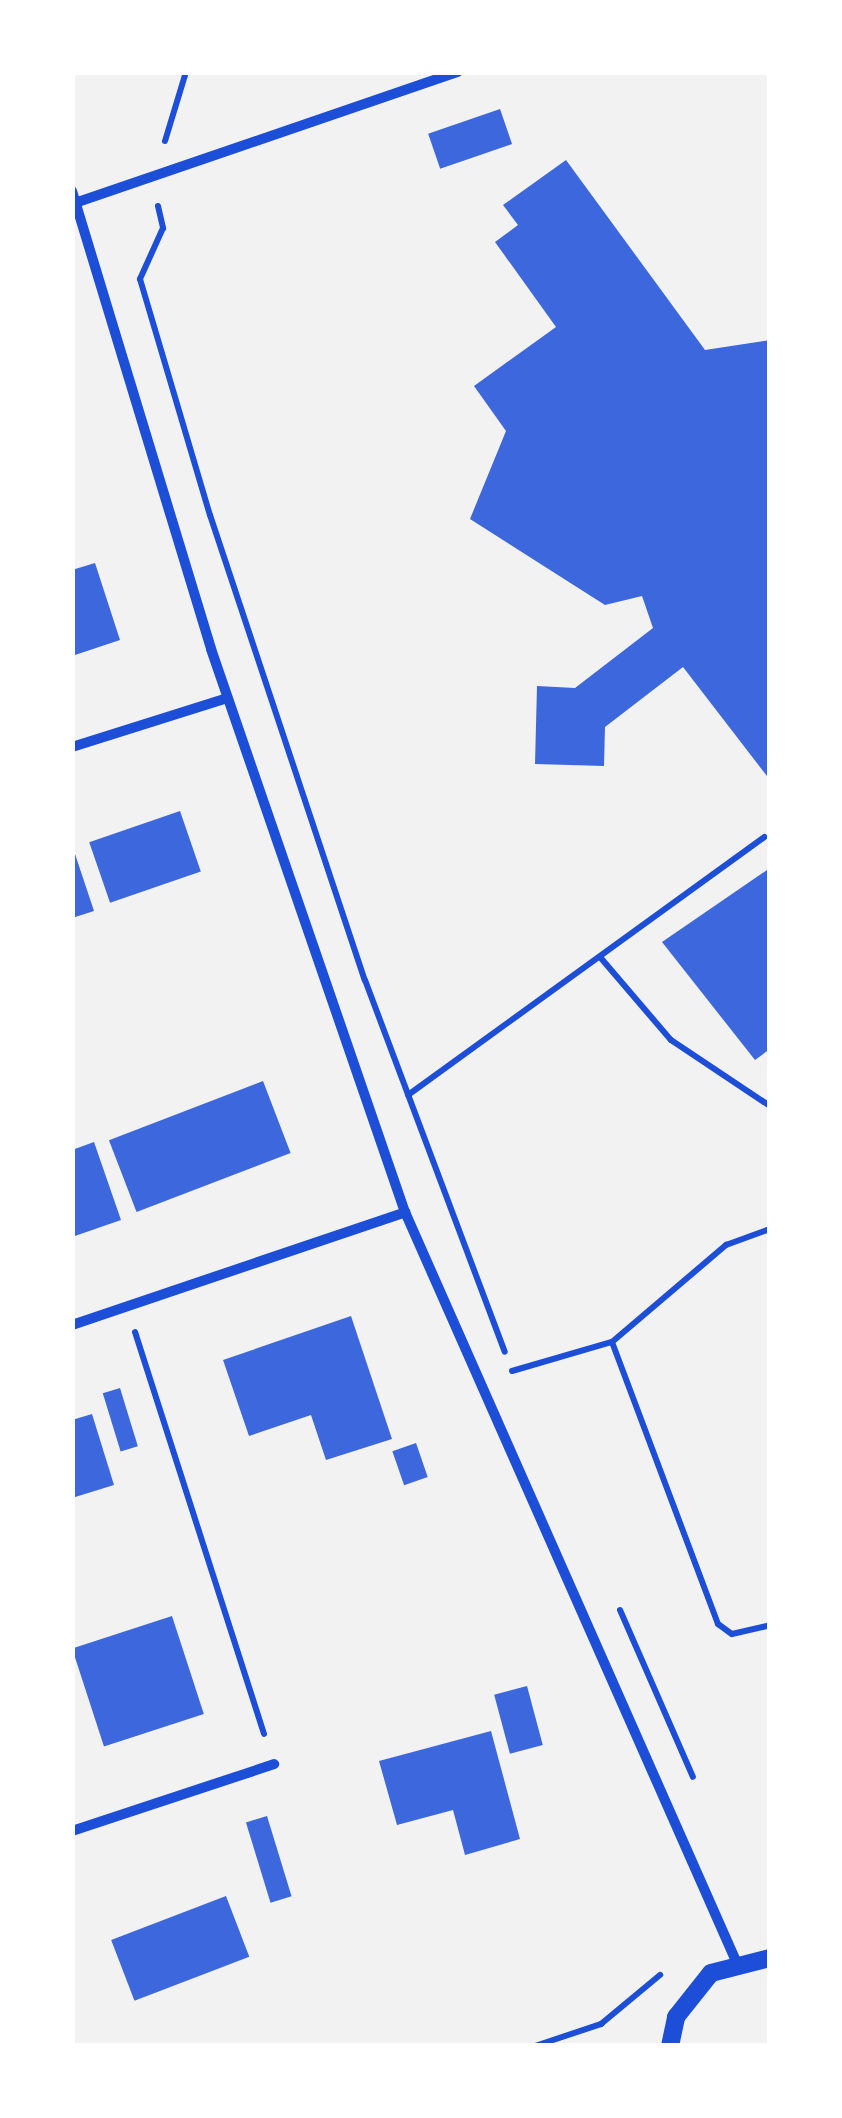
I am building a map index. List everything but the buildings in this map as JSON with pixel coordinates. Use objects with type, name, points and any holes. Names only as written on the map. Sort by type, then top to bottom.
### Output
[{"type":"street","points":[[458,72],[152,180],[73,200],[228,698],[405,1212],[736,1961]]},
{"type":"street","points":[[72,746],[228,698]]},
{"type":"street","points":[[72,1325],[405,1212]]},
{"type":"street","points":[[72,1830],[274,1764]]},
{"type":"street","points":[[670,2046],[690,1993],[736,1961],[770,1958]]},
{"type":"path","points":[[186,72],[152,180],[162,228],[140,279],[216,533],[408,1095],[518,1387]]},
{"type":"path","points":[[408,1095],[765,837]]},
{"type":"path","points":[[600,957],[672,1040],[770,1106]]},
{"type":"path","points":[[512,1371],[612,1342],[726,1244],[770,1229]]},
{"type":"path","points":[[127,1306],[274,1764]]},
{"type":"path","points":[[612,1342],[718,1624],[732,1634],[770,1625]]},
{"type":"path","points":[[611,1592],[700,1794]]},
{"type":"path","points":[[535,2046],[600,2024],[670,1967]]}]
